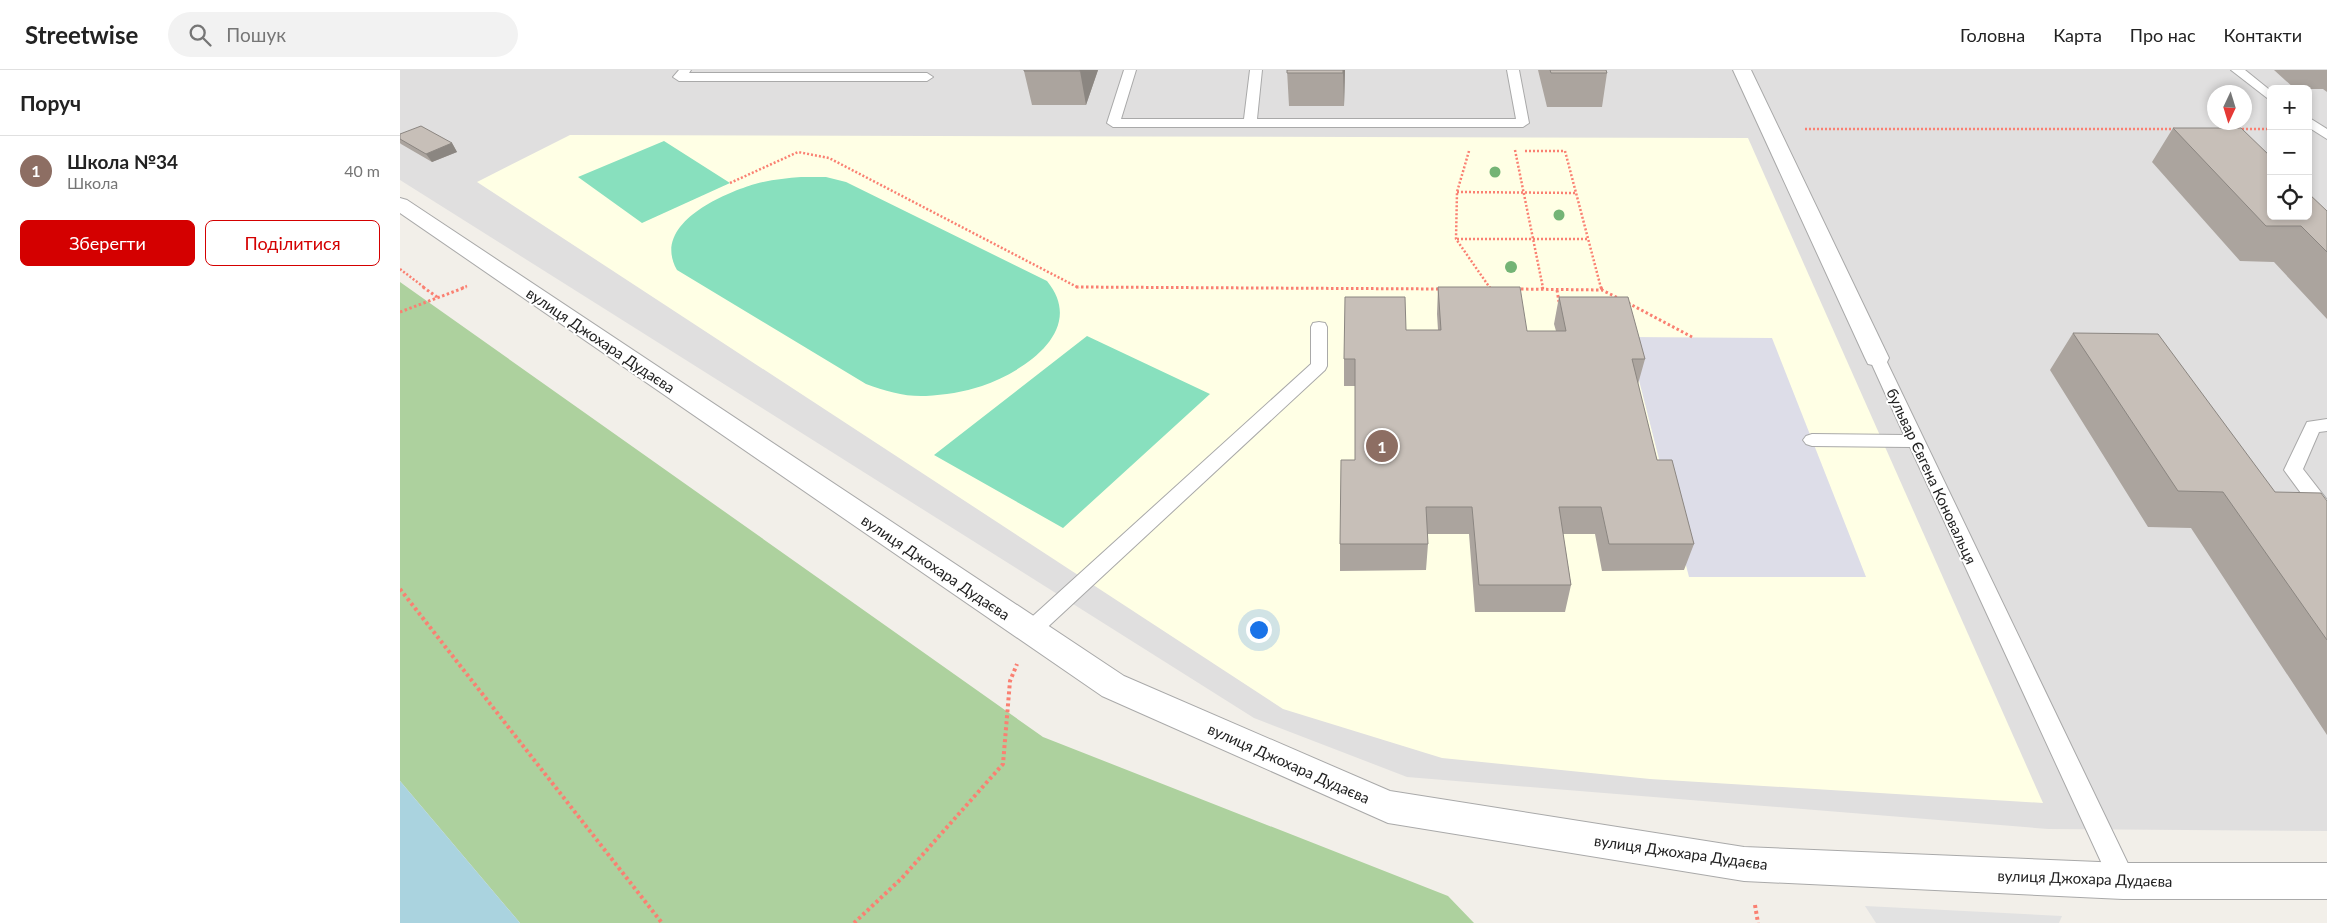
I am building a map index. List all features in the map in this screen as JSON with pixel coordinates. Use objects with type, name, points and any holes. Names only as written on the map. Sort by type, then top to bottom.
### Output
[{"type":"street","name":"бульвар Євгена Коновальця","points":[[1742,70],[1877,358]]},
{"type":"street","name":"вулиця Джохара Дудаєва","points":[[400,204],[1113,686],[1388,807],[1744,864],[2123,881],[2327,881]]},
{"type":"lane","points":[[685,70],[679,77],[927,76]]},
{"type":"lane","points":[[1130,70],[1113,123],[1523,123],[1513,70]]},
{"type":"lane","points":[[1250,123],[1256,70]]},
{"type":"lane","points":[[2237,70],[2267,94]]},
{"type":"lane","points":[[2312,124],[2327,135]]},
{"type":"lane","points":[[1030,630],[1318,366],[1319,327]]},
{"type":"lane","name":"бульвар Євгена Коновальця","points":[[1877,358],[2123,881]]},
{"type":"lane","points":[[2327,426],[2313,426],[2293,470],[2327,514]]},
{"type":"lane","points":[[1812,440],[1916,441]]},
{"type":"path","points":[[2252,128],[2267,128]]},
{"type":"path","points":[[1770,129],[2182,129]]},
{"type":"path","points":[[1468,151],[1457,192],[1456,239],[1491,289]]},
{"type":"path","points":[[1515,151],[1543,290]]},
{"type":"path","points":[[1565,151],[1602,290]]},
{"type":"path","points":[[730,183],[798,152],[829,158],[1079,288],[1453,289]]},
{"type":"path","points":[[1457,192],[1576,193]]},
{"type":"path","points":[[1456,239],[1588,239]]},
{"type":"path","points":[[400,269],[437,296]]},
{"type":"path","points":[[400,312],[437,296],[503,273]]},
{"type":"path","points":[[1481,289],[1500,290]]},
{"type":"path","points":[[1508,290],[1602,290],[1619,298]]},
{"type":"path","points":[[1557,290],[1560,307]]},
{"type":"path","points":[[1627,303],[1694,338]]},
{"type":"path","points":[[400,589],[662,923]]},
{"type":"path","points":[[854,923],[902,878],[1002,764],[1010,681],[1030,630]]},
{"type":"path","points":[[1755,905],[1758,923]]},
{"type":"shaded area","points":[[400,70],[2327,70],[2327,831],[2048,829],[1407,777],[1254,718],[400,180]]},
{"type":"shaded area","points":[[570,135],[1748,138],[2043,803],[1650,779],[1442,758],[1283,709],[477,182]]},
{"type":"shaded area","points":[[1628,337],[1772,338],[1866,577],[1689,577]]},
{"type":"shaded area","points":[[1865,906],[2062,916],[2059,923],[1876,923]]},
{"type":"green space","points":[[664,141],[730,183],[642,223],[578,177]]},
{"type":"green space","points":[[801,177],[826,177],[846,182],[1047,281],[1057,299],[1060,316],[1055,332],[1046,346],[1016,370],[975,388],[954,393],[926,396],[888,391],[866,384],[677,270],[671,254],[673,239],[681,226],[694,214],[725,195],[755,184]]},
{"type":"green space","points":[[400,282],[1043,737],[1448,896],[1474,923],[520,923],[400,781]]},
{"type":"green space","points":[[1087,336],[1210,394],[1063,528],[934,455]]},
{"type":"water","points":[[400,781],[520,923],[400,923]]},
{"type":"building","points":[[1080,70],[1080,71],[1024,71]]},
{"type":"building","points":[[1287,70],[1343,70],[1343,73],[1287,73]]},
{"type":"building","points":[[1550,70],[1606,70],[1607,73],[1551,73]]},
{"type":"building","points":[[421,126],[452,143],[426,154],[400,139],[400,134]]},
{"type":"building","points":[[2173,128],[2243,130],[2267,153],[2267,220],[2312,220],[2312,197],[2327,211],[2327,252],[2301,226],[2266,226]]},
{"type":"building","points":[[1438,287],[1520,287],[1527,331],[1566,331],[1559,297],[1628,297],[1645,359],[1632,359],[1657,460],[1672,460],[1694,544],[1609,544],[1601,507],[1559,507],[1571,585],[1479,585],[1472,507],[1426,507],[1428,544],[1340,544],[1341,460],[1355,460],[1355,359],[1344,359],[1345,297],[1405,297],[1406,330],[1441,330]]},
{"type":"building","points":[[2073,333],[2158,334],[2275,492],[2321,493],[2327,501],[2327,640],[2223,492],[2178,491]]},
{"type":"place","name":"Школа №34","points":[[1382,446]]}]
